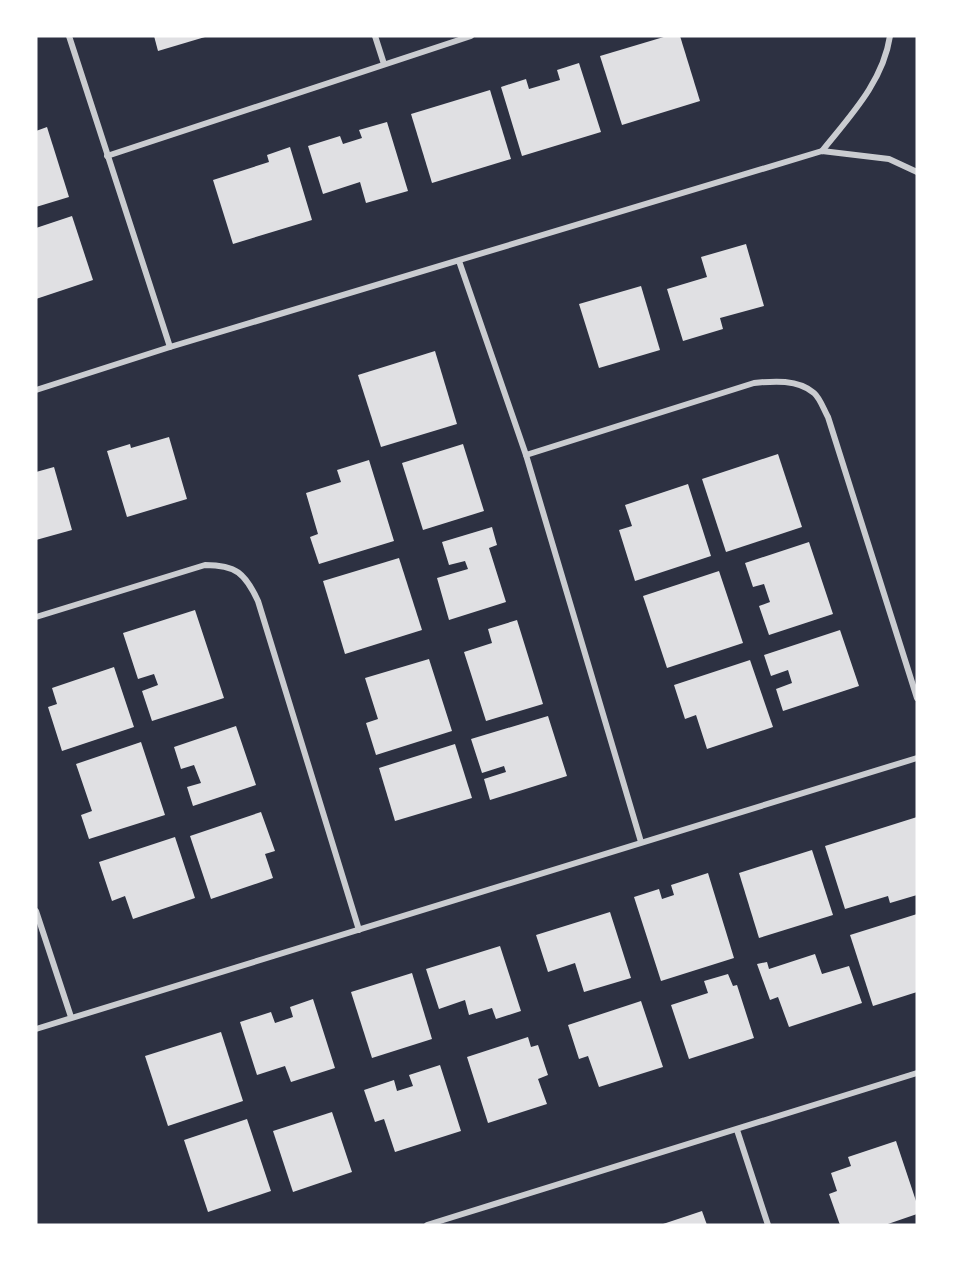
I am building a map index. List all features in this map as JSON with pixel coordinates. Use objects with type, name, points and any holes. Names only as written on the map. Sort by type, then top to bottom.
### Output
[{"type":"street","points":[[69,36],[170,347]]},
{"type":"street","points":[[375,36],[384,64]]},
{"type":"street","points":[[107,156],[471,36]]},
{"type":"street","points":[[822,151],[858,107],[876,80],[890,36]]},
{"type":"street","points":[[36,390],[170,347],[822,151],[888,159],[917,172]]},
{"type":"street","points":[[459,261],[526,455],[641,842]]},
{"type":"street","points":[[526,455],[754,383],[774,381],[798,384],[814,393],[828,417],[917,698]]},
{"type":"street","points":[[36,617],[205,565],[224,565],[237,571],[250,585],[258,601],[359,930]]},
{"type":"street","points":[[36,1029],[917,758]]},
{"type":"street","points":[[36,911],[71,1017]]},
{"type":"street","points":[[426,1225],[449,1222],[917,1072]]},
{"type":"street","points":[[737,1130],[768,1225]]},
{"type":"building","points":[[154,36],[204,36],[205,37],[158,51]]},
{"type":"building","points":[[667,36],[680,36],[700,101],[622,125],[600,56]]},
{"type":"building","points":[[579,63],[601,132],[522,156],[501,87],[526,79],[529,89],[560,80],[557,70]]},
{"type":"building","points":[[490,90],[511,159],[432,183],[411,114]]},
{"type":"building","points":[[387,122],[408,191],[366,203],[360,182],[323,194],[308,146],[340,136],[343,144],[362,138],[359,130]]},
{"type":"building","points":[[47,127],[69,197],[36,207],[36,131]]},
{"type":"building","points":[[290,147],[312,220],[233,244],[213,180],[269,162],[267,155]]},
{"type":"building","points":[[72,216],[93,280],[36,299],[36,228]]},
{"type":"building","points":[[746,244],[764,306],[720,318],[723,329],[683,341],[667,289],[707,277],[701,257]]},
{"type":"building","points":[[641,286],[660,350],[599,368],[579,304]]},
{"type":"building","points":[[435,351],[457,424],[381,447],[358,375]]},
{"type":"building","points":[[169,437],[187,499],[127,517],[107,451],[130,444],[131,448]]},
{"type":"building","points":[[463,444],[484,511],[423,530],[402,463]]},
{"type":"building","points":[[778,454],[802,527],[726,552],[702,479]]},
{"type":"building","points":[[369,460],[394,541],[319,564],[310,537],[318,534],[306,493],[341,482],[337,470]]},
{"type":"building","points":[[54,467],[72,530],[36,540],[36,472]]},
{"type":"building","points":[[688,484],[711,556],[635,581],[619,530],[632,526],[625,505]]},
{"type":"building","points":[[492,527],[497,545],[489,548],[506,602],[449,620],[437,578],[468,569],[465,561],[449,565],[442,542]]},
{"type":"building","points":[[809,542],[833,614],[769,635],[759,606],[770,602],[764,584],[753,587],[745,563]]},
{"type":"building","points":[[399,558],[422,630],[345,654],[323,581]]},
{"type":"building","points":[[719,571],[743,643],[667,668],[643,596]]},
{"type":"building","points":[[195,610],[224,698],[152,721],[142,691],[158,685],[154,674],[138,679],[123,633]]},
{"type":"building","points":[[517,620],[543,704],[486,721],[464,652],[492,643],[488,629]]},
{"type":"building","points":[[840,630],[859,686],[783,711],[776,689],[792,683],[788,670],[771,676],[764,655]]},
{"type":"building","points":[[429,659],[452,731],[376,755],[366,723],[378,719],[365,678]]},
{"type":"building","points":[[750,660],[773,727],[707,749],[696,715],[685,719],[674,685]]},
{"type":"building","points":[[114,667],[134,727],[62,751],[48,707],[57,704],[52,688]]},
{"type":"building","points":[[548,716],[567,776],[490,800],[484,779],[506,772],[504,766],[482,773],[471,739]]},
{"type":"building","points":[[236,726],[256,785],[193,806],[187,787],[201,783],[194,765],[181,769],[174,747]]},
{"type":"building","points":[[141,742],[165,815],[89,839],[81,815],[92,811],[76,764]]},
{"type":"building","points":[[455,744],[472,798],[395,821],[379,768]]},
{"type":"building","points":[[261,812],[275,851],[265,854],[273,878],[211,899],[190,836]]},
{"type":"building","points":[[917,817],[917,895],[890,903],[888,896],[845,909],[825,846]]},
{"type":"building","points":[[175,837],[195,898],[133,919],[125,896],[112,901],[99,862]]},
{"type":"building","points":[[812,850],[833,915],[759,938],[739,873]]},
{"type":"building","points":[[708,873],[734,958],[661,981],[634,897],[659,889],[662,899],[674,895],[671,885]]},
{"type":"building","points":[[610,912],[631,978],[584,992],[575,963],[548,972],[536,935]]},
{"type":"building","points":[[917,914],[917,992],[873,1006],[850,935]]},
{"type":"building","points":[[500,946],[521,1011],[496,1019],[492,1008],[469,1015],[465,1000],[439,1009],[426,969]]},
{"type":"building","points":[[815,954],[822,974],[849,966],[862,1003],[789,1027],[778,997],[770,1000],[757,964],[767,962],[769,969]]},
{"type":"building","points":[[412,973],[432,1039],[372,1058],[351,992]]},
{"type":"building","points":[[728,974],[733,986],[737,985],[754,1038],[689,1059],[671,1005],[708,993],[704,981]]},
{"type":"building","points":[[313,999],[335,1068],[291,1082],[285,1066],[257,1075],[240,1022],[271,1012],[275,1023],[293,1017],[290,1007]]},
{"type":"building","points":[[641,1001],[663,1067],[599,1087],[588,1056],[579,1059],[568,1025]]},
{"type":"building","points":[[221,1032],[243,1101],[168,1126],[145,1056]]},
{"type":"building","points":[[528,1037],[531,1047],[538,1045],[548,1075],[538,1079],[547,1104],[488,1123],[467,1057]]},
{"type":"building","points":[[440,1065],[461,1131],[395,1152],[384,1119],[375,1122],[364,1090],[394,1080],[397,1091],[413,1086],[409,1075]]},
{"type":"building","points":[[332,1112],[352,1172],[293,1192],[273,1131]]},
{"type":"building","points":[[247,1119],[271,1191],[208,1212],[184,1140]]},
{"type":"building","points":[[896,1141],[917,1204],[917,1214],[885,1225],[840,1225],[829,1194],[837,1191],[831,1173],[851,1166],[848,1157]]},
{"type":"building","points":[[702,1211],[707,1225],[660,1225]]}]
